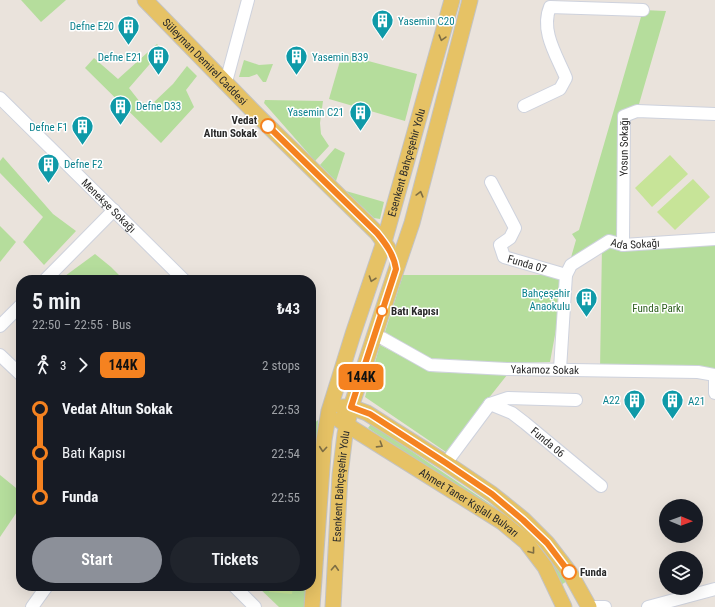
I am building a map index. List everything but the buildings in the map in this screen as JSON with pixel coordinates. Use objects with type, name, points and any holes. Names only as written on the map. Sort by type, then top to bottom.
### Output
[{"type":"main road","name":"Süleyman Demirel Caddesi","points":[[145,0],[256,114],[377,233],[393,257],[396,269]]},
{"type":"main road","name":"Esenkent Bahçeşehir Yolu","points":[[316,551],[324,440],[329,411],[384,242],[452,0]]},
{"type":"main road","name":"Esenkent Bahçeşehir Yolu","points":[[333,607],[340,475],[346,426],[409,232],[470,0]]},
{"type":"main road","points":[[384,242],[395,242],[409,232]]},
{"type":"main road","points":[[329,411],[342,407],[351,407]]},
{"type":"main road","name":"Ahmet Taner Kışlalı Bulvarı","points":[[351,407],[367,413],[446,463],[492,494],[523,520],[547,543],[570,574],[589,607]]},
{"type":"main road","name":"Ahmet Taner Kışlalı Bulvarı","points":[[329,411],[346,426],[360,433],[502,522],[526,542],[545,567],[564,607]]},
{"type":"main road","name":"Esenkent Bahçeşehir Yolu","points":[[312,607],[313,591]]},
{"type":"street","points":[[226,82],[248,0]]},
{"type":"street","points":[[524,106],[560,89],[566,78],[547,33],[547,14],[550,7],[611,5],[643,10]]},
{"type":"street","name":"Menekşe Sokağı","points":[[0,98],[179,275]]},
{"type":"street","name":"Yosun Sokağı","points":[[623,245],[624,116],[637,111],[715,114]]},
{"type":"street","name":"Funda 07","points":[[491,182],[515,228],[510,238],[500,245],[504,257],[566,275]]},
{"type":"street","points":[[50,275],[114,210]]},
{"type":"street","name":"Ada Sokağı","points":[[566,275],[571,265],[609,241],[623,245],[715,239]]},
{"type":"street","points":[[560,369],[566,275]]},
{"type":"street","points":[[0,326],[16,310]]},
{"type":"street","name":"Yakamoz Sokak","points":[[382,338],[430,365],[507,369],[698,372],[715,375]]},
{"type":"street","points":[[0,355],[16,370]]},
{"type":"street","points":[[715,375],[715,393]]},
{"type":"street","points":[[446,463],[490,404],[508,398],[576,400]]},
{"type":"street","name":"Funda 06","points":[[490,404],[512,413],[601,486]]},
{"type":"street","points":[[648,607],[715,589]]},
{"type":"street","points":[[32,607],[43,591]]},
{"type":"street","points":[[239,591],[254,607]]},
{"type":"street","points":[[589,607],[605,607]]},
{"type":"green space","points":[[21,0],[66,0],[41,22]]},
{"type":"green space","name":"Funda Parkı","points":[[643,10],[666,11],[637,111],[624,117],[623,245],[715,239],[715,375],[600,370],[602,246],[566,275],[576,240],[572,234],[579,230]]},
{"type":"green space","points":[[157,44],[162,50],[129,88],[140,102],[152,104],[173,84],[187,66],[197,76],[186,90],[194,107],[161,143],[85,68],[94,58],[118,79]]},
{"type":"green space","points":[[342,54],[417,74],[405,121],[329,99]]},
{"type":"green space","points":[[244,60],[259,65],[273,64],[266,82],[263,82],[257,74],[249,77],[239,77]]},
{"type":"green space","points":[[265,100],[323,101],[320,123],[321,134],[329,146],[315,161],[264,103]]},
{"type":"green space","points":[[335,148],[345,153],[336,181],[320,165]]},
{"type":"green space","points":[[670,155],[688,174],[652,207],[635,188]]},
{"type":"green space","points":[[3,157],[53,214],[76,231],[44,265],[23,242],[43,217],[0,173],[0,161]]},
{"type":"green space","points":[[693,179],[710,197],[675,230],[657,212]]},
{"type":"green space","points":[[346,191],[384,202],[380,219],[374,218]]},
{"type":"green space","points":[[0,226],[16,242],[0,262]]},
{"type":"green space","points":[[95,254],[119,275],[66,275]]},
{"type":"green space","points":[[403,275],[566,275],[550,362],[512,363],[428,358],[385,332]]},
{"type":"green space","points":[[380,345],[431,372],[507,375],[446,452],[365,397]]},
{"type":"green space","points":[[318,420],[316,452],[316,422]]},
{"type":"green space","points":[[371,424],[517,523],[540,546],[567,581],[561,585],[506,519],[368,428]]},
{"type":"green space","points":[[0,475],[16,488],[16,513],[0,537]]},
{"type":"green space","points":[[262,591],[306,591],[305,607],[279,607]]},
{"type":"green space","points":[[269,591],[292,591],[292,594]]},
{"type":"bus line","name":"144K","points":[[268,126],[377,233],[395,261],[396,269],[351,407],[370,414],[492,494],[523,520],[547,543],[569,572]]},
{"type":"place","name":"Yasemin C20","points":[[382,40]]},
{"type":"place","name":"Defne E20","points":[[129,46]]},
{"type":"place","name":"Defne E21","points":[[158,76]]},
{"type":"place","name":"Yasemin B39","points":[[296,76]]},
{"type":"place","name":"Defne D33","points":[[120,126]]},
{"type":"place","name":"Vedat Altun Sokak","points":[[268,126]]},
{"type":"place","name":"Yasemin C21","points":[[360,132]]},
{"type":"place","name":"Defne F1","points":[[83,146]]},
{"type":"place","name":"Defne F2","points":[[48,184]]},
{"type":"place","name":"Batı Kapısı","points":[[382,311]]},
{"type":"place","name":"Bahçeşehir Anaokulu","points":[[586,318]]},
{"type":"place","name":"A22","points":[[635,420]]},
{"type":"place","name":"A21","points":[[673,420]]},
{"type":"place","name":"Funda","points":[[569,572]]}]
